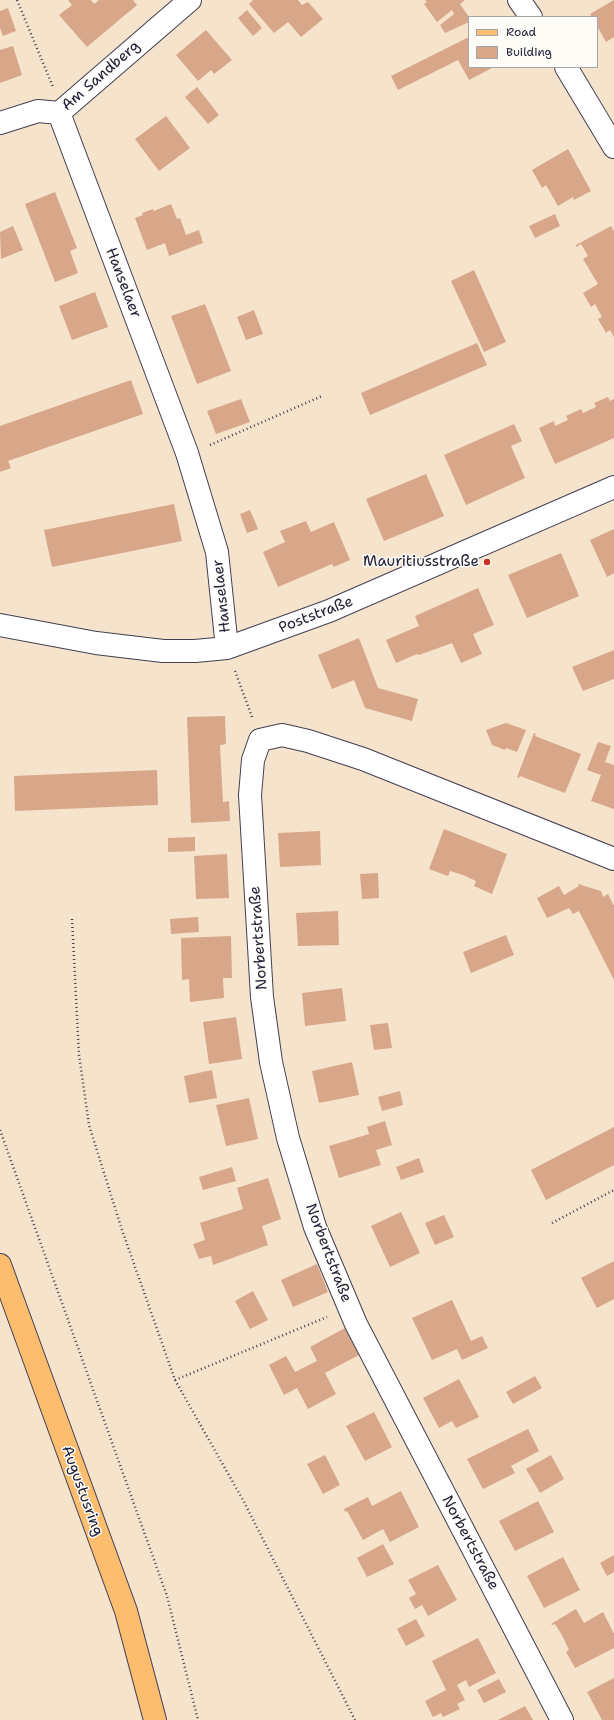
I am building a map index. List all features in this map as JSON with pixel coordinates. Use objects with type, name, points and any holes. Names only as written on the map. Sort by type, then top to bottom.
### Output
[{"type":"main road","name":"Augustusring","points":[[0,1265],[126,1611],[155,1720]]},
{"type":"street","name":"Am Sandberg","points":[[0,123],[38,111],[59,113],[190,0]]},
{"type":"street","points":[[519,0],[530,16]]},
{"type":"street","points":[[567,68],[614,147]]},
{"type":"street","name":"Hanselaer","points":[[59,113],[187,453],[217,552],[227,648]]},
{"type":"street","name":"Poststraße","points":[[0,625],[96,643],[163,651],[195,651],[227,648],[329,611],[614,487]]},
{"type":"street","points":[[260,740],[282,735],[308,741],[362,759],[614,859]]},
{"type":"street","name":"Norbertstraße","points":[[260,740],[254,760],[250,795],[262,996],[271,1062],[288,1138],[315,1227],[356,1324],[562,1720]]},
{"type":"path","points":[[17,0],[56,96],[59,113]]},
{"type":"path","points":[[187,453],[322,396]]},
{"type":"path","points":[[227,648],[260,740]]},
{"type":"path","points":[[72,919],[79,1055],[89,1125],[121,1227],[175,1380],[243,1500],[355,1720]]},
{"type":"path","points":[[0,1130],[167,1596],[198,1720]]},
{"type":"path","points":[[552,1223],[614,1190]]},
{"type":"path","points":[[175,1380],[350,1308]]},
{"type":"building","points":[[68,0],[91,0],[94,4],[99,0],[133,0],[137,5],[87,47],[59,15],[72,5]]},
{"type":"building","points":[[253,0],[298,0],[302,5],[308,2],[323,19],[301,37],[288,22],[274,33],[249,4]]},
{"type":"building","points":[[425,0],[465,0],[460,4],[468,16],[468,22],[445,33],[440,25],[454,14],[452,10],[437,22],[424,4],[427,2]]},
{"type":"building","points":[[614,0],[614,37],[606,42],[598,28],[598,16],[591,16],[590,14]]},
{"type":"building","points":[[8,8],[16,31],[3,36],[0,28],[0,11]]},
{"type":"building","points":[[247,10],[262,28],[253,36],[238,18]]},
{"type":"building","points":[[206,30],[232,60],[214,74],[211,70],[198,81],[176,55]]},
{"type":"building","points":[[468,38],[468,68],[492,68],[469,80],[458,60],[398,90],[391,76]]},
{"type":"building","points":[[13,46],[22,75],[0,83],[0,50]]},
{"type":"building","points":[[197,87],[219,115],[208,124],[185,97]]},
{"type":"building","points":[[166,116],[190,148],[159,171],[135,139]]},
{"type":"building","points":[[568,149],[591,191],[574,200],[573,197],[558,206],[546,185],[542,188],[532,170]]},
{"type":"building","points":[[55,192],[77,248],[70,251],[78,273],[55,282],[25,204]]},
{"type":"building","points":[[171,204],[177,219],[180,218],[186,235],[199,230],[203,243],[169,256],[165,243],[147,250],[135,218],[143,215],[142,213],[153,209],[154,211]]},
{"type":"building","points":[[555,214],[560,226],[535,238],[529,226]]},
{"type":"building","points":[[13,226],[23,250],[1,259],[0,232]]},
{"type":"building","points":[[611,226],[614,231],[614,337],[610,330],[606,333],[598,319],[602,317],[595,304],[591,307],[583,293],[598,284],[583,259],[588,256],[581,244],[576,247],[576,245]]},
{"type":"building","points":[[474,270],[506,342],[484,352],[451,281]]},
{"type":"building","points":[[95,292],[108,327],[72,340],[59,306]]},
{"type":"building","points":[[205,304],[231,371],[197,384],[171,316]]},
{"type":"building","points":[[254,310],[263,334],[246,340],[237,317]]},
{"type":"building","points":[[477,343],[487,365],[370,415],[361,393]]},
{"type":"building","points":[[131,380],[143,414],[8,461],[11,468],[0,472],[0,426]]},
{"type":"building","points":[[608,397],[610,401],[614,399],[614,438],[555,464],[539,428],[554,421],[555,426],[568,420],[566,416],[581,409],[583,413],[596,407],[594,403]]},
{"type":"building","points":[[241,399],[250,422],[216,434],[207,411]]},
{"type":"building","points":[[514,424],[522,441],[511,446],[525,478],[466,505],[444,455]]},
{"type":"building","points":[[426,474],[444,516],[384,541],[366,499]]},
{"type":"building","points":[[174,504],[182,541],[52,567],[44,530]]},
{"type":"building","points":[[250,510],[258,529],[247,533],[240,514]]},
{"type":"building","points":[[306,521],[311,532],[334,522],[350,560],[334,567],[332,564],[278,587],[263,552],[285,542],[280,531]]},
{"type":"building","points":[[614,529],[614,573],[607,577],[590,540]]},
{"type":"building","points":[[561,553],[579,596],[527,618],[508,575]]},
{"type":"building","points":[[478,588],[494,625],[473,634],[482,654],[461,663],[452,643],[419,655],[417,654],[396,663],[386,640],[419,626],[415,616]]},
{"type":"building","points":[[359,638],[378,688],[418,699],[412,721],[365,708],[354,680],[332,689],[318,655]]},
{"type":"building","points":[[614,650],[614,679],[583,691],[572,667]]},
{"type":"building","points":[[225,716],[226,744],[220,745],[223,802],[229,801],[230,821],[191,823],[187,717]]},
{"type":"building","points":[[506,723],[526,730],[517,752],[506,748],[505,750],[492,745],[486,730]]},
{"type":"building","points":[[534,733],[536,734],[535,736],[581,754],[565,793],[520,776],[519,778],[517,777]]},
{"type":"building","points":[[598,742],[611,746],[605,762],[614,765],[614,809],[591,801],[601,775],[587,770]]},
{"type":"building","points":[[157,770],[158,805],[15,811],[14,776]]},
{"type":"building","points":[[444,829],[507,854],[492,894],[474,886],[476,881],[463,875],[450,871],[448,876],[429,869]]},
{"type":"building","points":[[320,831],[321,865],[280,867],[278,833]]},
{"type":"building","points":[[195,837],[195,851],[168,852],[168,838]]},
{"type":"building","points":[[227,854],[229,898],[196,899],[194,856]]},
{"type":"building","points":[[378,873],[379,898],[362,899],[360,874]]},
{"type":"building","points":[[580,884],[601,891],[603,897],[608,894],[614,906],[614,980],[579,911],[573,914],[569,908],[547,918],[537,898],[559,886],[564,895]]},
{"type":"building","points":[[338,911],[339,945],[298,946],[296,913]]},
{"type":"building","points":[[198,917],[199,932],[171,934],[170,919]]},
{"type":"building","points":[[506,935],[514,955],[471,973],[463,952]]},
{"type":"building","points":[[231,936],[232,978],[223,978],[224,998],[190,1002],[189,979],[182,980],[181,938]]},
{"type":"building","points":[[342,988],[346,1021],[305,1026],[302,993]]},
{"type":"building","points":[[236,1017],[242,1059],[209,1064],[203,1022]]},
{"type":"building","points":[[388,1023],[392,1048],[374,1050],[370,1025]]},
{"type":"building","points":[[352,1062],[359,1095],[319,1103],[312,1071]]},
{"type":"building","points":[[212,1070],[217,1098],[189,1103],[184,1076]]},
{"type":"building","points":[[400,1091],[403,1105],[382,1111],[378,1097]]},
{"type":"building","points":[[249,1098],[258,1139],[226,1146],[216,1105]]},
{"type":"building","points":[[385,1121],[392,1145],[376,1150],[381,1165],[339,1178],[329,1146],[369,1134],[367,1127]]},
{"type":"building","points":[[614,1127],[614,1165],[546,1200],[531,1170]]},
{"type":"building","points":[[419,1158],[424,1172],[401,1180],[396,1167]]},
{"type":"building","points":[[232,1167],[236,1181],[203,1190],[199,1177]]},
{"type":"building","points":[[268,1178],[281,1219],[262,1226],[268,1245],[213,1265],[211,1256],[199,1259],[193,1244],[205,1240],[200,1223],[243,1209],[237,1188]]},
{"type":"building","points":[[401,1212],[420,1253],[390,1267],[371,1226]]},
{"type":"building","points":[[444,1215],[454,1237],[435,1245],[425,1223]]},
{"type":"building","points":[[614,1261],[614,1299],[597,1308],[581,1278]]},
{"type":"building","points":[[317,1264],[328,1292],[293,1307],[281,1280]]},
{"type":"building","points":[[253,1291],[268,1320],[250,1329],[235,1301]]},
{"type":"building","points":[[452,1300],[471,1341],[482,1336],[488,1348],[462,1360],[457,1349],[432,1360],[412,1318]]},
{"type":"building","points":[[345,1328],[359,1355],[325,1373],[336,1394],[308,1409],[297,1388],[284,1395],[269,1365],[286,1356],[295,1372],[317,1361],[310,1347]]},
{"type":"building","points":[[535,1376],[542,1388],[513,1404],[506,1392]]},
{"type":"building","points":[[459,1379],[479,1417],[456,1428],[452,1421],[439,1428],[423,1398]]},
{"type":"building","points":[[374,1412],[392,1447],[365,1461],[346,1426]]},
{"type":"building","points":[[528,1429],[539,1451],[511,1466],[515,1473],[483,1489],[467,1459]]},
{"type":"building","points":[[325,1455],[340,1485],[323,1494],[307,1464]]},
{"type":"building","points":[[551,1455],[564,1479],[540,1493],[526,1469]]},
{"type":"building","points":[[401,1491],[419,1527],[390,1542],[383,1529],[363,1540],[347,1511],[345,1512],[344,1509],[368,1497],[372,1506]]},
{"type":"building","points":[[538,1501],[554,1532],[515,1551],[499,1521]]},
{"type":"building","points":[[383,1544],[394,1564],[367,1577],[357,1558]]},
{"type":"building","points":[[614,1555],[614,1572],[607,1576],[600,1563]]},
{"type":"building","points":[[563,1557],[580,1590],[544,1608],[527,1576]]},
{"type":"building","points":[[438,1565],[457,1600],[428,1616],[422,1605],[415,1609],[409,1598],[416,1594],[408,1580]]},
{"type":"building","points":[[576,1609],[584,1623],[603,1612],[614,1634],[614,1648],[575,1668],[566,1652],[569,1650],[562,1635],[555,1624],[551,1624]]},
{"type":"building","points":[[416,1619],[425,1636],[406,1646],[397,1629]]},
{"type":"building","points":[[478,1638],[496,1673],[469,1687],[466,1680],[457,1685],[465,1700],[457,1704],[460,1709],[443,1717],[441,1713],[433,1717],[425,1701],[446,1690],[432,1661]]},
{"type":"building","points":[[614,1678],[614,1720],[602,1720],[587,1692]]},
{"type":"building","points":[[499,1679],[506,1692],[484,1703],[477,1690]]},
{"type":"building","points":[[525,1706],[533,1720],[498,1720]]},
{"type":"place","name":"Mauritiusstraße","points":[[487,562]]}]
